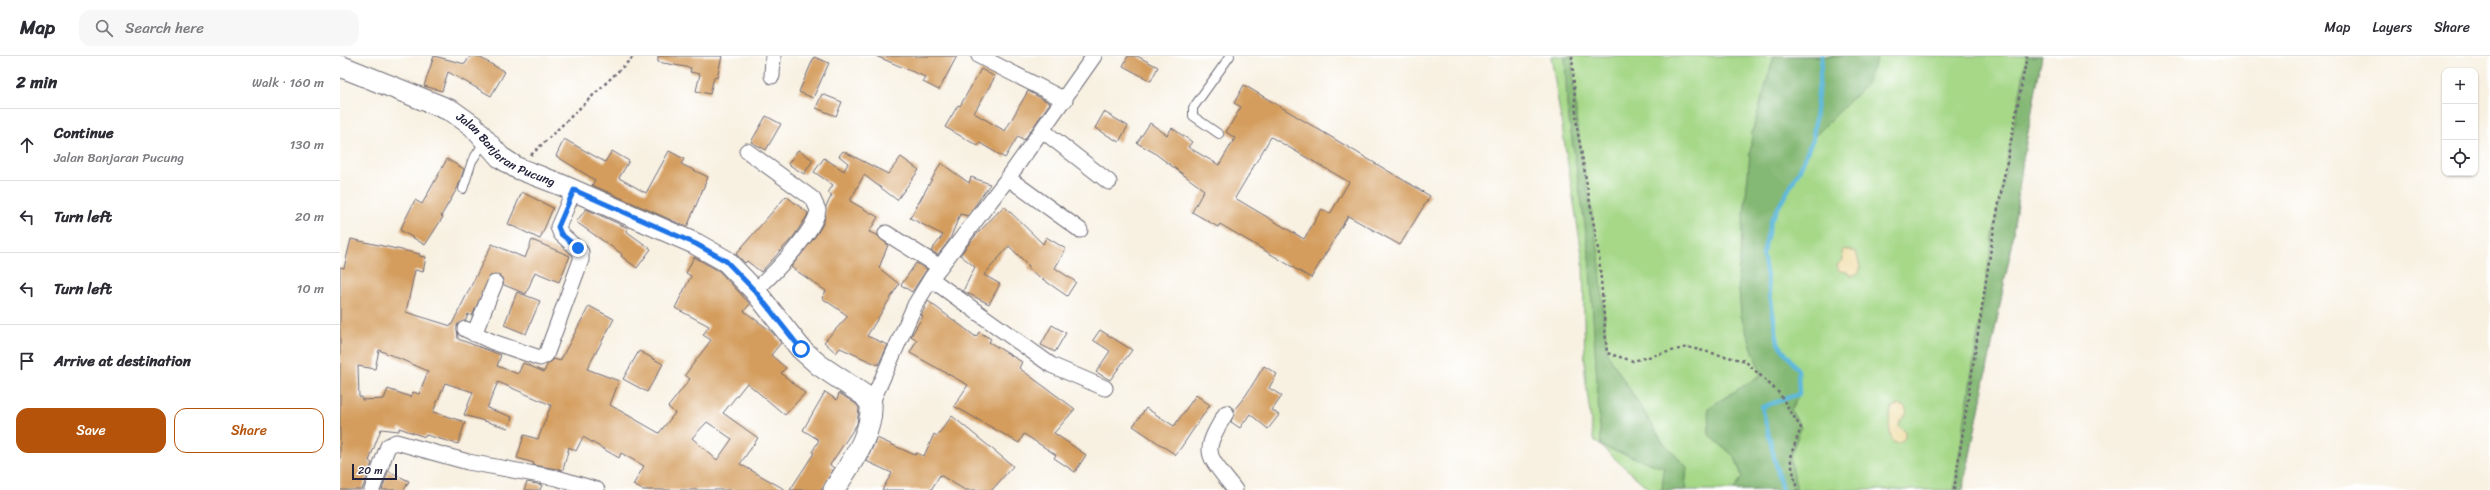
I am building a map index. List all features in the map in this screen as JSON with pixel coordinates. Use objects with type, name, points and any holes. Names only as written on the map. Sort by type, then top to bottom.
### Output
[{"type":"street","points":[[772,76],[773,56]]},
{"type":"street","points":[[979,56],[1065,100]]},
{"type":"street","points":[[834,490],[863,440],[871,413],[871,404],[915,305],[931,279],[1008,178],[1065,100],[1094,56]]},
{"type":"street","name":"Jalan Banjaran Pucung","points":[[340,66],[452,110],[473,126],[500,157],[517,168],[574,190],[696,244],[726,261],[755,291],[801,349],[819,365],[864,395],[871,404]]},
{"type":"street","points":[[1042,130],[1109,182]]},
{"type":"street","points":[[747,151],[813,199],[818,210],[814,220],[790,255],[755,291]]},
{"type":"street","points":[[1008,178],[1080,230]]},
{"type":"street","points":[[495,283],[470,332],[528,355],[540,358],[546,355],[581,260],[581,252],[561,234],[558,227],[574,190]]},
{"type":"street","points":[[886,232],[940,267]]},
{"type":"street","points":[[931,279],[1051,365],[1105,388]]},
{"type":"street","points":[[1226,413],[1211,439],[1209,450],[1214,462],[1235,490]]},
{"type":"street","points":[[372,490],[388,446],[396,442],[468,462],[557,478],[597,490]]},
{"type":"lane","points":[[1219,134],[1193,116],[1193,108],[1230,56]]},
{"type":"lane","points":[[463,189],[472,161],[486,140]]},
{"type":"path","points":[[517,168],[634,56]]},
{"type":"path","points":[[1572,56],[1576,127],[1598,255],[1607,353],[1633,362],[1687,347],[1745,361],[1779,393],[1801,428],[1790,457],[1797,490]]},
{"type":"path","points":[[1954,490],[1993,235],[2027,56]]},
{"type":"green space","points":[[1551,56],[2042,56],[2023,159],[2010,254],[1963,490],[1650,490],[1593,439],[1585,374],[1583,261]]},
{"type":"green space","points":[[1565,56],[1572,56],[1577,127],[1599,255],[1607,353],[1662,441],[1687,467],[1685,490],[1662,490],[1664,468],[1601,446],[1589,253],[1567,106]]},
{"type":"green space","points":[[1774,56],[1878,56],[1865,86],[1813,138],[1799,171],[1771,220],[1763,254],[1778,343],[1798,370],[1799,394],[1791,410],[1801,428],[1790,457],[1797,490],[1734,490],[1742,477],[1735,457],[1709,435],[1708,408],[1761,375],[1741,316],[1738,277],[1752,133]]},
{"type":"green space","points":[[2027,56],[2042,56],[2023,159],[2010,254],[1963,490],[1954,490],[1993,235]]},
{"type":"sand","points":[[1842,249],[1856,252],[1860,267],[1859,273],[1851,276],[1847,272],[1839,271],[1837,265],[1843,260]]},
{"type":"sand","points":[[1899,405],[1905,407],[1907,413],[1900,421],[1899,426],[1905,432],[1905,438],[1900,443],[1894,443],[1890,434],[1890,416],[1892,407]]},
{"type":"building","points":[[434,56],[465,64],[470,56],[477,56],[505,72],[491,96],[448,72],[442,91],[424,86]]},
{"type":"building","points":[[658,56],[722,56],[717,78],[714,77],[710,94],[696,91],[700,74],[690,72],[691,68],[658,62]]},
{"type":"building","points":[[876,56],[957,56],[939,90],[923,82],[925,77]]},
{"type":"building","points":[[1128,56],[1137,56],[1158,67],[1151,81],[1123,66]]},
{"type":"building","points":[[814,57],[829,63],[813,98],[799,92]]},
{"type":"building","points":[[981,69],[995,77],[974,113],[1005,131],[1028,91],[1050,103],[1024,140],[1018,136],[1005,158],[980,143],[978,146],[945,127],[958,105],[960,106]]},
{"type":"building","points":[[1244,85],[1430,196],[1400,245],[1348,216],[1311,278],[1220,224],[1218,227],[1192,212],[1204,190],[1153,152],[1137,143],[1150,123],[1167,135],[1172,128],[1192,142],[1188,147],[1219,165],[1235,138],[1226,132],[1241,107],[1234,103]],"holes":[[[1271,137],[1349,182],[1330,214],[1322,209],[1304,239],[1235,198]]]},
{"type":"building","points":[[822,94],[842,102],[836,116],[816,108]]},
{"type":"building","points":[[1104,112],[1128,126],[1119,142],[1095,128]]},
{"type":"building","points":[[766,116],[781,124],[766,150],[751,142]]},
{"type":"building","points":[[564,139],[605,162],[612,151],[629,161],[619,178],[646,193],[669,151],[684,159],[681,164],[708,177],[687,227],[592,185],[595,180],[556,156]]},
{"type":"building","points":[[798,150],[813,160],[804,174],[788,164]]},
{"type":"building","points":[[843,151],[888,174],[901,157],[919,170],[897,200],[864,175],[850,201],[878,217],[869,232],[877,235],[888,245],[879,268],[899,284],[867,336],[888,345],[878,365],[840,348],[836,353],[824,342],[848,316],[822,298],[826,291],[791,267],[817,234],[824,222],[826,206],[832,195],[828,193],[833,185],[814,172],[824,158],[844,171],[848,163],[839,156]]},
{"type":"building","points":[[447,159],[464,169],[458,187],[441,216],[443,217],[425,245],[400,230],[415,200],[422,204]]},
{"type":"building","points":[[941,163],[969,183],[971,177],[990,184],[968,216],[960,214],[950,239],[938,255],[931,251],[943,235],[910,218]]},
{"type":"building","points":[[522,192],[553,208],[540,239],[508,224]]},
{"type":"building","points":[[786,196],[808,213],[794,236],[761,272],[747,261],[745,263],[736,254]]},
{"type":"building","points":[[1004,206],[1043,244],[1046,237],[1066,249],[1055,268],[1076,282],[1067,296],[1028,269],[1029,266],[1009,246],[984,275],[1000,284],[989,304],[963,291],[975,267],[960,255],[976,235]]},
{"type":"building","points":[[586,209],[628,228],[626,231],[651,249],[637,268],[621,256],[622,254],[576,222]]},
{"type":"building","points":[[351,239],[420,254],[419,256],[426,257],[423,272],[415,270],[406,312],[451,326],[492,244],[525,258],[532,240],[570,256],[559,282],[535,272],[526,294],[504,285],[502,278],[499,275],[490,276],[472,316],[468,314],[466,320],[457,325],[458,339],[501,355],[497,366],[518,374],[523,363],[544,372],[547,365],[554,359],[560,361],[589,306],[614,319],[587,369],[619,381],[610,405],[659,433],[675,413],[668,407],[690,379],[685,375],[711,340],[703,335],[709,326],[675,308],[691,276],[686,273],[694,257],[719,271],[750,304],[744,311],[772,332],[781,343],[771,355],[786,368],[781,373],[805,393],[785,415],[747,383],[723,413],[758,438],[740,464],[786,490],[643,490],[633,485],[644,466],[621,453],[619,458],[583,437],[576,451],[569,447],[563,470],[533,465],[534,463],[517,458],[524,435],[538,439],[551,405],[498,382],[487,408],[512,417],[508,428],[464,415],[473,392],[445,383],[433,412],[465,422],[458,444],[426,435],[425,437],[399,428],[399,431],[381,429],[369,461],[372,463],[362,490],[340,490],[340,267],[344,268]],"holes":[[[379,350],[428,371],[419,394],[413,392],[411,397],[388,389],[384,399],[362,400],[362,397],[359,397],[358,366],[375,369]],[[707,422],[732,439],[717,460],[692,438]]]},
{"type":"building","points":[[916,263],[927,269],[912,292],[901,285]]},
{"type":"building","points":[[517,292],[540,301],[526,334],[504,325]]},
{"type":"building","points":[[928,301],[976,337],[979,332],[991,339],[989,342],[1022,362],[1019,368],[1075,409],[1054,433],[1086,455],[1075,472],[1054,458],[1056,455],[1024,434],[1019,443],[954,406],[968,385],[910,353],[917,340],[911,336],[923,316],[921,315]]},
{"type":"building","points":[[1052,325],[1066,333],[1055,352],[1041,345]]},
{"type":"building","points":[[1100,330],[1132,350],[1110,380],[1096,372],[1110,351],[1093,340]]},
{"type":"building","points":[[639,351],[663,364],[647,392],[623,379]]},
{"type":"building","points":[[1264,366],[1277,374],[1269,388],[1282,396],[1272,410],[1279,415],[1268,429],[1250,414],[1240,428],[1231,422],[1234,410],[1246,395]]},
{"type":"building","points":[[825,392],[837,400],[839,393],[856,404],[859,408],[857,424],[830,465],[834,468],[822,490],[790,490],[814,453],[812,452],[819,440],[803,430]]},
{"type":"building","points":[[1196,395],[1210,405],[1176,455],[1133,426],[1146,408],[1174,426]]},
{"type":"building","points":[[952,416],[1013,466],[992,490],[965,490],[940,475],[931,490],[882,490],[892,473],[866,461],[877,438],[915,455],[916,453],[924,456],[934,434],[937,436]]},
{"type":"building","points":[[388,471],[409,481],[404,490],[382,490]]},
{"type":"building","points":[[527,482],[542,485],[540,490],[524,490]]},
{"type":"waterway","points":[[1782,490],[1762,407],[1799,394],[1798,370],[1778,343],[1763,254],[1771,220],[1799,171],[1813,138],[1822,56]]},
{"type":"route","points":[[578,248],[561,234],[558,227],[574,190],[696,244],[726,261],[755,291],[801,349]]}]
